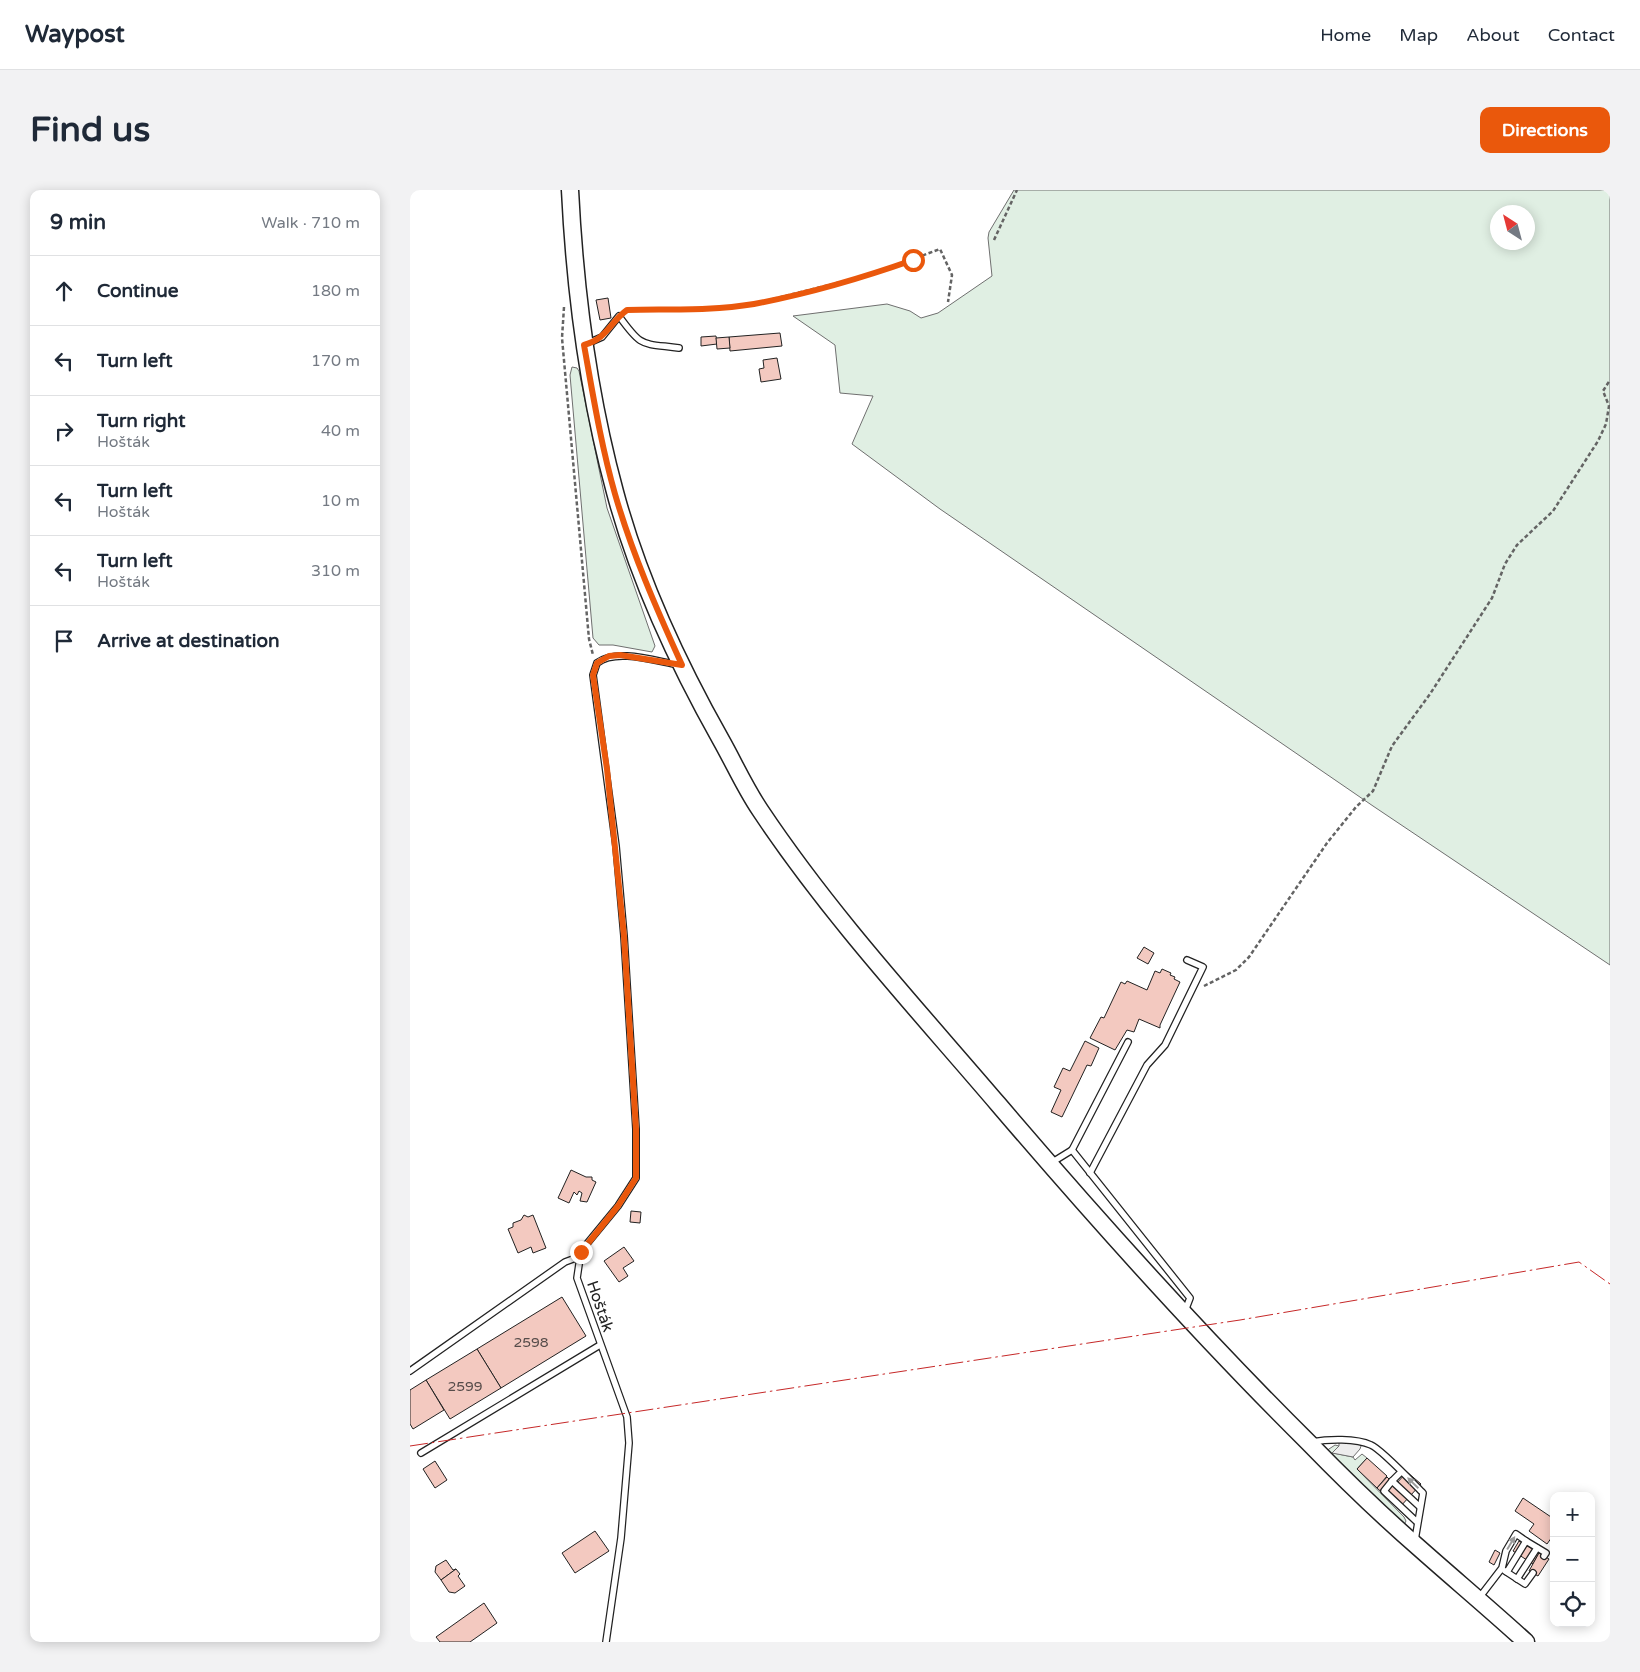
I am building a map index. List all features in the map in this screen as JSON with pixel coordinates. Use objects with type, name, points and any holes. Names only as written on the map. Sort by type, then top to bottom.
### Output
[{"type":"main road","points":[[570,190],[577,296],[584,345],[600,433],[615,495],[634,549],[682,665],[753,799],[791,855],[870,956],[1049,1164],[1184,1314],[1309,1443],[1414,1544],[1526,1642]]},
{"type":"lane","points":[[584,345],[602,337],[619,316],[642,343],[679,348]]},
{"type":"lane","points":[[597,663],[609,656],[620,655],[682,665]]},
{"type":"lane","name":"Hošták","points":[[597,663],[594,669],[593,684],[607,769],[624,936],[636,1129],[636,1178],[618,1206],[581,1252],[577,1278],[626,1417],[629,1443],[621,1538],[606,1642]]},
{"type":"lane","points":[[1090,1173],[1147,1065],[1165,1045],[1203,967],[1187,960]]},
{"type":"lane","points":[[1049,1164],[1072,1150],[1128,1042]]},
{"type":"lane","points":[[1072,1150],[1190,1298],[1184,1314]]},
{"type":"lane","points":[[410,1371],[565,1262],[581,1256]]},
{"type":"lane","points":[[421,1453],[600,1345]]},
{"type":"lane","points":[[1309,1443],[1330,1439],[1371,1444],[1423,1493],[1414,1544]]},
{"type":"lane","points":[[1401,1472],[1384,1491],[1417,1522]]},
{"type":"lane","points":[[1392,1481],[1420,1507]]},
{"type":"lane","points":[[1504,1570],[1506,1551],[1516,1534],[1546,1553],[1544,1556]]},
{"type":"lane","points":[[1478,1599],[1504,1570],[1526,1541]]},
{"type":"lane","points":[[1517,1579],[1537,1548]]},
{"type":"lane","points":[[1504,1570],[1525,1584],[1533,1574]]},
{"type":"path","points":[[994,240],[1017,190]]},
{"type":"path","points":[[619,316],[627,310],[712,308],[753,304],[873,274],[940,249],[952,275],[948,302]]},
{"type":"path","points":[[577,296],[565,304],[562,315],[562,338],[589,639],[597,663]]},
{"type":"path","points":[[1190,993],[1236,970],[1249,957],[1328,843],[1356,807],[1373,791],[1392,746],[1430,694],[1492,598],[1509,557],[1517,545],[1553,511],[1598,441],[1606,424],[1609,406],[1603,391],[1610,380]]},
{"type":"green space","points":[[1014,190],[1610,190],[1610,965],[1373,806],[940,509],[852,444],[873,396],[840,393],[835,345],[793,316],[887,304],[910,311],[921,318],[938,313],[992,276],[989,232]]},
{"type":"green space","points":[[572,367],[577,368],[579,371],[607,508],[655,646],[652,652],[613,645],[599,645],[593,638],[570,375]]},
{"type":"green space","points":[[1335,1445],[1339,1446],[1333,1453],[1353,1457],[1355,1460],[1362,1454],[1367,1458],[1357,1469],[1404,1517],[1406,1521],[1403,1527],[1326,1451]]},
{"type":"shaded area","points":[[1339,1440],[1362,1443],[1360,1449],[1353,1457],[1332,1453],[1339,1446]]},
{"type":"building","points":[[608,298],[611,318],[600,320],[596,300]]},
{"type":"building","points":[[780,333],[782,346],[730,351],[729,337]]},
{"type":"building","points":[[716,336],[717,344],[701,346],[701,337]]},
{"type":"building","points":[[729,337],[730,348],[717,349],[716,338]]},
{"type":"building","points":[[777,358],[781,379],[761,382],[759,369],[764,368],[763,360]]},
{"type":"building","points":[[1144,947],[1154,953],[1148,964],[1137,958]]},
{"type":"building","points":[[1162,969],[1171,973],[1170,975],[1175,977],[1174,979],[1180,982],[1160,1028],[1139,1019],[1134,1032],[1127,1030],[1115,1050],[1090,1038],[1101,1017],[1104,1018],[1121,982],[1125,984],[1127,981],[1147,990],[1155,971],[1160,973]]},
{"type":"building","points":[[1085,1041],[1099,1048],[1091,1066],[1087,1065],[1062,1117],[1051,1112],[1061,1090],[1054,1087],[1063,1068],[1070,1071]]},
{"type":"building","points":[[571,1170],[586,1177],[592,1177],[592,1180],[596,1182],[587,1202],[580,1201],[582,1193],[579,1191],[577,1195],[574,1192],[569,1203],[558,1198]]},
{"type":"building","points":[[631,1211],[641,1212],[640,1223],[630,1222]]},
{"type":"building","points":[[524,1215],[528,1217],[533,1215],[546,1248],[533,1253],[531,1247],[518,1253],[508,1229],[513,1227],[513,1223],[521,1220]]},
{"type":"building","points":[[624,1247],[634,1261],[623,1268],[628,1276],[619,1282],[604,1261]]},
{"type":"building","points":[[562,1297],[586,1336],[501,1388],[477,1349]]},
{"type":"building","points":[[477,1349],[501,1388],[450,1419],[426,1380]]},
{"type":"building","points":[[426,1380],[444,1410],[413,1429],[410,1424],[410,1390]]},
{"type":"building","points":[[1367,1458],[1387,1476],[1377,1488],[1357,1469]]},
{"type":"building","points":[[435,1461],[447,1480],[435,1488],[423,1469]]},
{"type":"building","points":[[1407,1472],[1421,1484],[1399,1508],[1377,1488],[1387,1477],[1395,1485]]},
{"type":"building","points":[[1523,1498],[1550,1516],[1550,1540],[1547,1544],[1529,1531],[1534,1524],[1515,1511]]},
{"type":"building","points":[[595,1531],[609,1551],[575,1573],[562,1553]]},
{"type":"building","points":[[1519,1541],[1539,1553],[1533,1564],[1513,1551]]},
{"type":"building","points":[[1495,1550],[1500,1553],[1494,1565],[1489,1562]]},
{"type":"building","points":[[1539,1553],[1549,1559],[1538,1576],[1529,1571]]},
{"type":"building","points":[[446,1560],[453,1570],[456,1569],[441,1580],[435,1572],[436,1566]]},
{"type":"building","points":[[456,1569],[460,1574],[458,1576],[465,1586],[455,1593],[449,1592],[441,1580]]},
{"type":"building","points":[[484,1603],[497,1623],[470,1642],[440,1642],[436,1637]]},
{"type":"power","points":[[410,1446],[1240,1320],[1579,1262],[1610,1284]]},
{"type":"route","points":[[581,1252],[618,1206],[636,1178],[636,1129],[624,936],[607,769],[593,684],[594,669],[603,658],[620,655],[682,665],[660,616],[615,495],[600,433],[584,345],[596,342],[610,330],[619,316],[627,310],[712,308],[753,304],[873,274],[913,260]]}]
